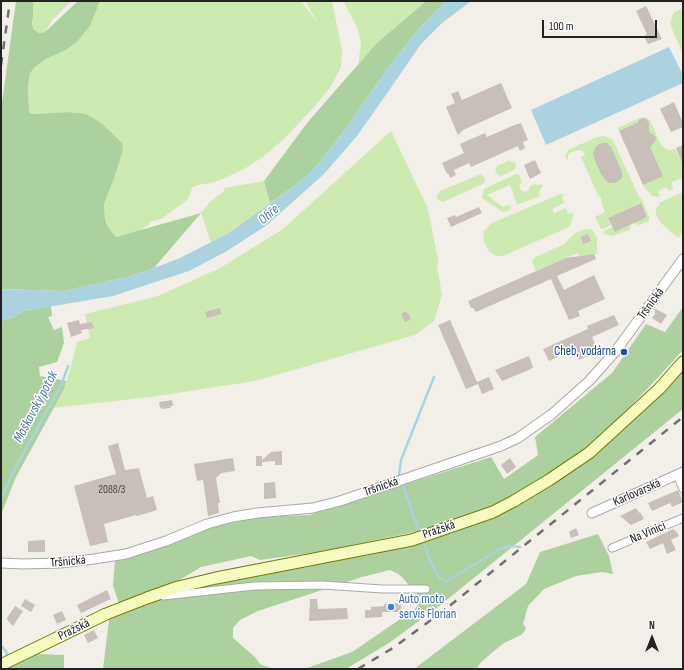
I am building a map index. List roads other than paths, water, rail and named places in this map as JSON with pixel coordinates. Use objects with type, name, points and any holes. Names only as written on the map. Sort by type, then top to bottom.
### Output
[{"type":"main road","name":"Pražská","points":[[1,665],[106,614],[178,587],[216,578],[412,540],[493,512],[549,480],[589,453],[659,388],[683,362]]},
{"type":"street","name":"Tršnická","points":[[1,562],[23,564],[60,563],[126,554],[166,541],[207,524],[233,517],[257,513],[313,508],[340,501],[510,442],[532,429],[563,405],[598,372],[619,347],[683,259]]},
{"type":"street","points":[[680,474],[683,489]]},
{"type":"street","name":"Karlovarská","points":[[592,513],[680,474]]},
{"type":"street","name":"Na Vinici","points":[[612,548],[683,518]]},
{"type":"street","name":"Pražská","points":[[147,598],[254,586],[323,585],[426,590]]},
{"type":"water","name":"Ohře","points":[[446,1],[471,1],[441,24],[421,44],[357,136],[324,174],[267,225],[227,251],[189,271],[113,296],[24,311],[14,317],[1,321],[1,289],[64,291],[131,276],[154,268],[180,258],[227,234],[300,182],[314,169],[343,132],[390,65],[419,29]]},
{"type":"water","points":[[669,47],[683,75],[683,83],[546,145],[531,110]]},
{"type":"waterway","name":"Maškovský potok","points":[[1,500],[15,468],[61,386],[68,366]]},
{"type":"waterway","points":[[399,475],[401,460],[434,377]]},
{"type":"waterway","points":[[403,486],[419,531]]},
{"type":"waterway","points":[[425,546],[430,560],[440,579]]},
{"type":"waterway","points":[[445,582],[500,549],[510,546],[520,547]]},
{"type":"waterway","name":"Maškovský potok","points":[[1,646],[6,651],[7,657]]},
{"type":"railway","points":[[1,65],[10,1]]},
{"type":"railway","points":[[358,669],[393,648],[442,612],[683,417]]},
{"type":"place","name":"Cheb, vodárna","points":[[624,352]]},
{"type":"place","name":"Auto moto servis Florian","points":[[391,607]]}]
